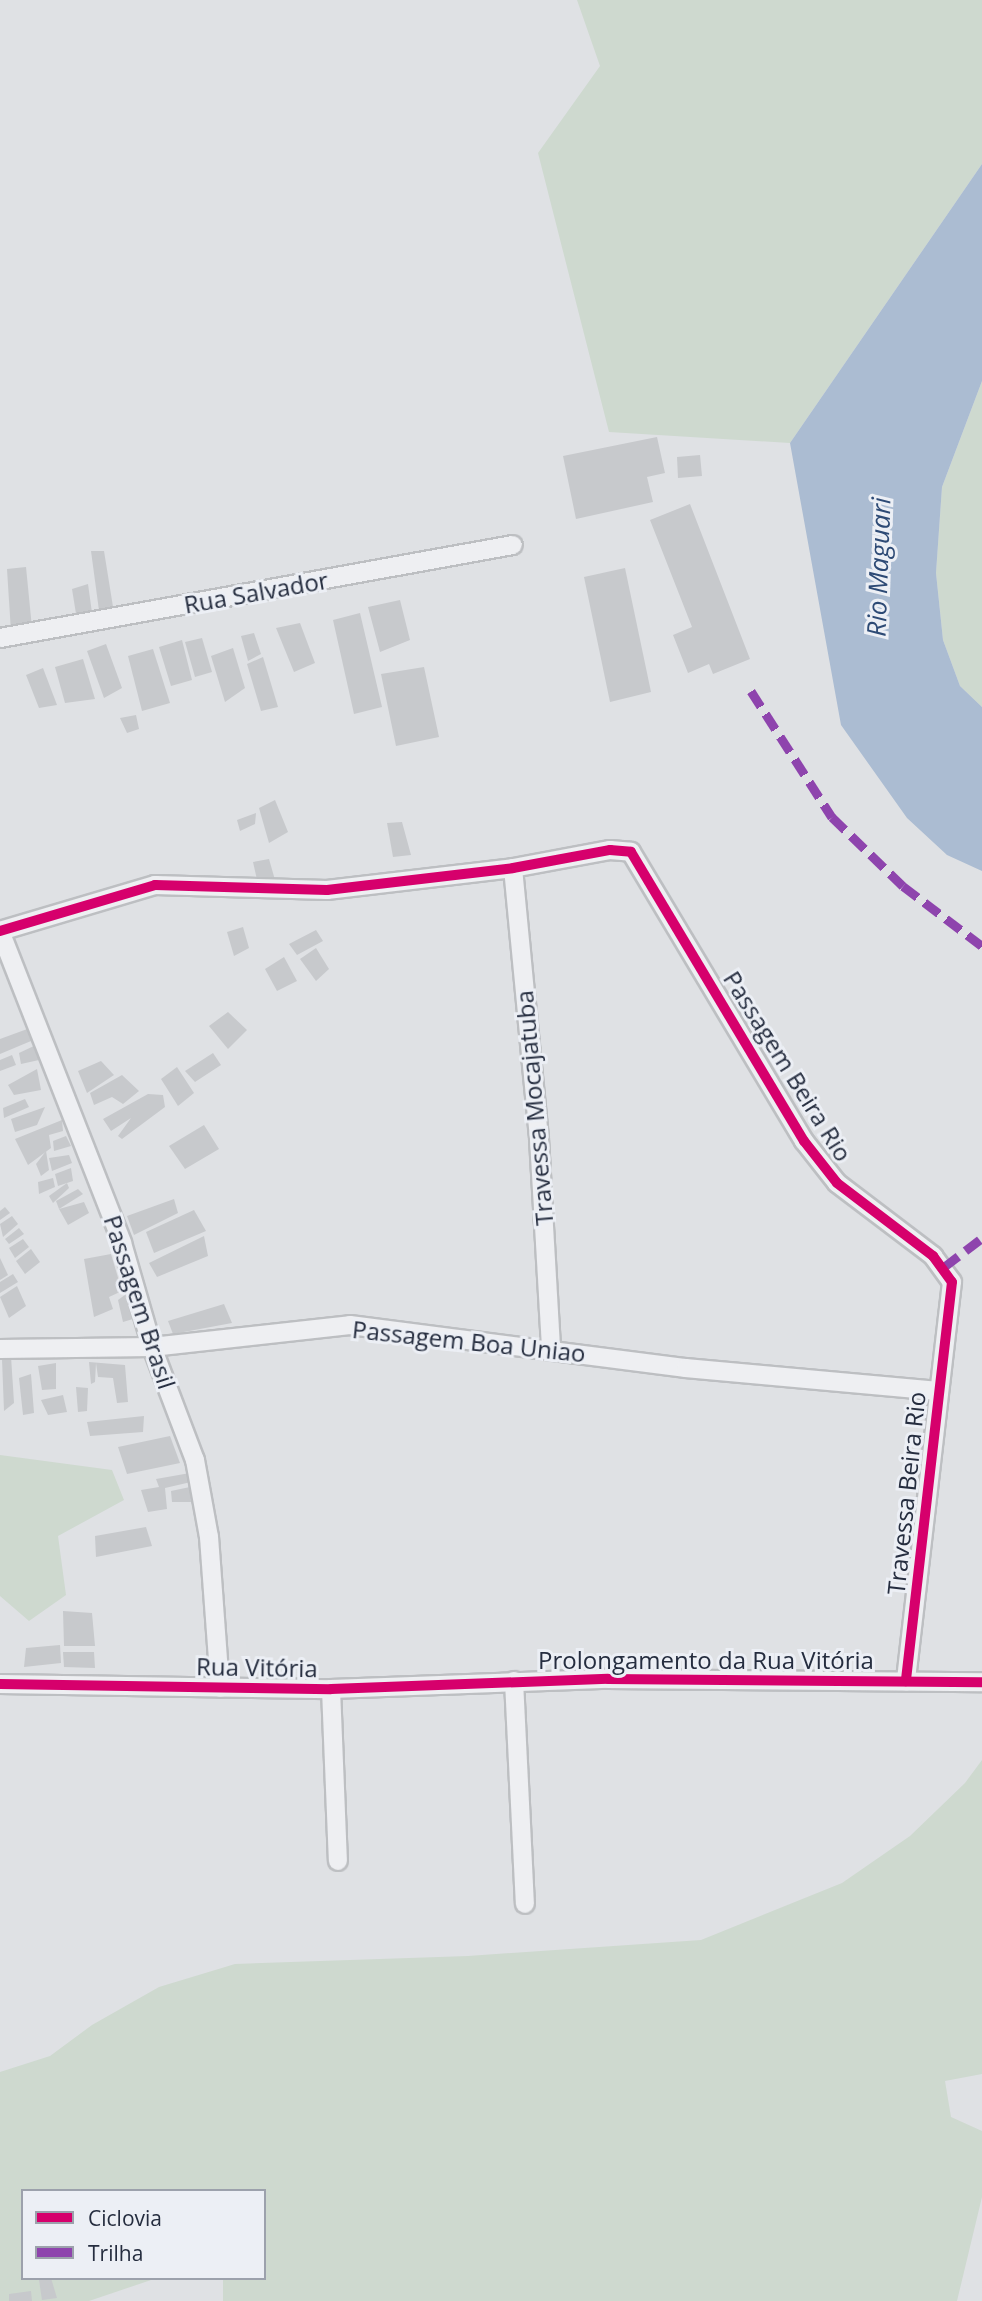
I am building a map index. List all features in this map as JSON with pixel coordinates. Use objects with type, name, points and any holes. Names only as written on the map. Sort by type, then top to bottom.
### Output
[{"type":"street","name":"Rua Salvador","points":[[0,638],[513,545]]},
{"type":"street","name":"Passagem Beira Rio","points":[[513,868],[610,850],[631,852],[804,1141],[837,1183],[944,1267],[953,1282],[953,1309]]},
{"type":"street","points":[[0,931],[155,884],[291,891],[372,885],[513,868]]},
{"type":"street","name":"Travessa Mocajatuba","points":[[513,868],[539,1139],[551,1349]]},
{"type":"street","name":"Passagem Brasil","points":[[0,931],[122,1243],[152,1347],[195,1460],[209,1537],[220,1688]]},
{"type":"street","name":"Travessa Beira Rio","points":[[906,1682],[938,1391],[953,1309]]},
{"type":"street","name":"Passagem Boa Uniao","points":[[0,1349],[152,1347],[350,1325],[686,1368],[938,1391]]},
{"type":"street","points":[[514,1681],[525,1904]]},
{"type":"street","name":"Rua Vitória","points":[[0,1684],[331,1689],[514,1681]]},
{"type":"street","name":"Prolongamento da Rua Vitória","points":[[514,1681],[982,1682]]},
{"type":"street","points":[[331,1689],[338,1861]]},
{"type":"shaded area","points":[[577,0],[982,0],[982,164],[790,443],[609,432],[538,153],[600,66]]},
{"type":"shaded area","points":[[982,381],[982,707],[960,686],[943,640],[936,573],[942,487]]},
{"type":"shaded area","points":[[0,1455],[112,1470],[124,1500],[58,1536],[66,1595],[29,1621],[0,1596]]},
{"type":"shaded area","points":[[982,1760],[982,2074],[945,2081],[951,2117],[982,2131],[982,2197],[957,2301],[223,2301],[223,2280],[266,2280],[266,2189],[21,2189],[21,2280],[151,2280],[89,2301],[0,2301],[0,2072],[50,2056],[92,2025],[159,1987],[235,1964],[468,1956],[701,1940],[842,1883],[910,1836],[965,1783]]},
{"type":"water","name":"Rio Maguari","points":[[982,164],[982,381],[942,487],[936,573],[943,640],[960,686],[982,707],[982,871],[947,855],[907,818],[841,725],[790,443]]},
{"type":"building","points":[[657,437],[665,473],[647,477],[653,502],[576,519],[563,456]]},
{"type":"building","points":[[700,455],[702,476],[678,478],[677,457]]},
{"type":"building","points":[[690,504],[750,659],[713,674],[709,664],[688,673],[673,635],[692,627],[650,520]]},
{"type":"building","points":[[91,551],[104,551],[114,613],[100,618]]},
{"type":"building","points":[[26,567],[32,628],[11,632],[7,569]]},
{"type":"building","points":[[625,568],[651,692],[610,702],[584,577]]},
{"type":"building","points":[[88,584],[93,620],[77,620],[72,589]]},
{"type":"building","points":[[400,600],[410,640],[380,652],[368,607]]},
{"type":"building","points":[[360,613],[382,707],[354,714],[333,620]]},
{"type":"building","points":[[300,623],[315,663],[294,672],[276,628]]},
{"type":"building","points":[[254,633],[261,654],[248,661],[241,636]]},
{"type":"building","points":[[202,638],[212,672],[195,677],[185,642]]},
{"type":"building","points":[[182,640],[192,680],[171,686],[159,647]]},
{"type":"building","points":[[106,644],[122,688],[104,698],[87,651]]},
{"type":"building","points":[[233,648],[245,688],[225,702],[211,656]]},
{"type":"building","points":[[153,649],[170,703],[142,711],[128,656]]},
{"type":"building","points":[[263,657],[278,707],[261,711],[247,664]]},
{"type":"building","points":[[83,659],[95,699],[65,703],[55,667]]},
{"type":"building","points":[[424,667],[439,737],[396,746],[381,674]]},
{"type":"building","points":[[43,668],[57,705],[39,708],[26,675]]},
{"type":"building","points":[[136,715],[139,729],[127,733],[120,718]]},
{"type":"building","points":[[275,800],[288,832],[269,843],[259,808]]},
{"type":"building","points":[[256,813],[255,824],[240,831],[237,820]]},
{"type":"building","points":[[402,822],[411,855],[393,857],[387,823]]},
{"type":"building","points":[[269,859],[275,880],[258,884],[253,862]]},
{"type":"building","points":[[243,927],[249,948],[234,956],[227,932]]},
{"type":"building","points":[[316,930],[323,941],[297,955],[289,944]]},
{"type":"building","points":[[316,948],[329,969],[316,981],[300,959]]},
{"type":"building","points":[[284,957],[297,981],[277,991],[265,969]]},
{"type":"building","points":[[228,1012],[247,1030],[228,1049],[209,1026]]},
{"type":"building","points":[[30,1028],[31,1041],[0,1054],[0,1039]]},
{"type":"building","points":[[36,1045],[39,1060],[21,1064],[19,1053]]},
{"type":"building","points":[[213,1053],[221,1065],[195,1082],[185,1071]]},
{"type":"building","points":[[12,1055],[16,1065],[0,1071],[0,1060]]},
{"type":"building","points":[[101,1061],[114,1075],[87,1093],[78,1071]]},
{"type":"building","points":[[177,1067],[194,1093],[178,1106],[161,1079]]},
{"type":"building","points":[[37,1069],[41,1090],[14,1095],[8,1085]]},
{"type":"building","points":[[122,1075],[139,1091],[123,1104],[112,1097],[94,1105],[90,1093]]},
{"type":"building","points":[[148,1094],[163,1095],[165,1107],[122,1139],[118,1136],[131,1118],[111,1131],[103,1119]]},
{"type":"building","points":[[25,1099],[29,1107],[4,1118],[3,1108]]},
{"type":"building","points":[[45,1107],[37,1125],[15,1132],[11,1119]]},
{"type":"building","points":[[62,1120],[63,1131],[49,1135],[51,1148],[28,1165],[15,1139]]},
{"type":"building","points":[[204,1125],[219,1149],[185,1169],[169,1146]]},
{"type":"building","points":[[66,1136],[71,1146],[54,1151],[53,1141]]},
{"type":"building","points":[[46,1151],[49,1170],[41,1176],[36,1164]]},
{"type":"building","points":[[69,1155],[72,1163],[52,1171],[49,1158]]},
{"type":"building","points":[[71,1168],[73,1181],[58,1186],[55,1174]]},
{"type":"building","points":[[53,1178],[55,1187],[39,1194],[38,1182]]},
{"type":"building","points":[[67,1183],[69,1188],[53,1203],[49,1196]]},
{"type":"building","points":[[78,1189],[83,1194],[59,1209],[56,1201]]},
{"type":"building","points":[[174,1199],[178,1213],[134,1235],[127,1216]]},
{"type":"building","points":[[84,1202],[89,1213],[68,1225],[59,1209]]},
{"type":"building","points":[[5,1207],[10,1213],[0,1220],[0,1211]]},
{"type":"building","points":[[194,1210],[206,1231],[154,1253],[146,1232]]},
{"type":"building","points":[[12,1216],[18,1224],[3,1237],[0,1224]]},
{"type":"building","points":[[19,1228],[24,1234],[9,1244],[5,1239]]},
{"type":"building","points":[[204,1236],[208,1256],[157,1277],[149,1263]]},
{"type":"building","points":[[23,1239],[29,1247],[15,1258],[9,1248]]},
{"type":"building","points":[[31,1249],[40,1262],[25,1274],[16,1261]]},
{"type":"building","points":[[111,1254],[122,1291],[109,1297],[113,1309],[94,1317],[84,1259]]},
{"type":"building","points":[[0,1258],[8,1275],[0,1280]]},
{"type":"building","points":[[13,1274],[18,1282],[0,1293],[0,1282]]},
{"type":"building","points":[[17,1286],[26,1306],[9,1318],[0,1297]]},
{"type":"building","points":[[129,1292],[133,1319],[123,1322],[118,1300]]},
{"type":"building","points":[[224,1304],[232,1323],[173,1334],[168,1321]]},
{"type":"building","points":[[11,1356],[14,1403],[4,1411],[2,1359]]},
{"type":"building","points":[[89,1362],[125,1365],[128,1402],[117,1403],[113,1378],[98,1377],[96,1363],[95,1382],[91,1384]]},
{"type":"building","points":[[56,1363],[56,1389],[42,1390],[38,1366]]},
{"type":"building","points":[[31,1374],[34,1413],[23,1415],[19,1378]]},
{"type":"building","points":[[76,1387],[88,1388],[87,1411],[78,1412]]},
{"type":"building","points":[[63,1395],[67,1412],[48,1415],[41,1400]]},
{"type":"building","points":[[144,1416],[143,1432],[90,1436],[87,1422]]},
{"type":"building","points":[[170,1436],[180,1463],[127,1474],[118,1447]]},
{"type":"building","points":[[190,1473],[191,1482],[165,1488],[167,1509],[148,1512],[141,1490],[159,1487],[156,1479]]},
{"type":"building","points":[[190,1487],[191,1502],[172,1502],[171,1491]]},
{"type":"building","points":[[146,1527],[152,1546],[96,1557],[95,1536]]},
{"type":"building","points":[[63,1611],[92,1613],[95,1646],[64,1646]]},
{"type":"building","points":[[60,1645],[61,1663],[24,1667],[26,1648]]},
{"type":"building","points":[[63,1652],[94,1652],[95,1668],[64,1667]]},
{"type":"building","points":[[39,2280],[52,2280],[57,2298],[42,2300]]},
{"type":"building","points":[[31,2291],[32,2301],[9,2301],[9,2294]]},
{"type":"marked path","points":[[751,691],[832,817],[903,886],[982,946]]},
{"type":"marked path","points":[[944,1267],[982,1238]]},
{"type":"cycle path","points":[[0,931],[155,885],[327,890],[513,868],[610,850],[631,852],[804,1141],[837,1183],[933,1256],[952,1282],[906,1681]]},
{"type":"cycle path","points":[[0,1684],[331,1689],[608,1679],[982,1682]]}]
